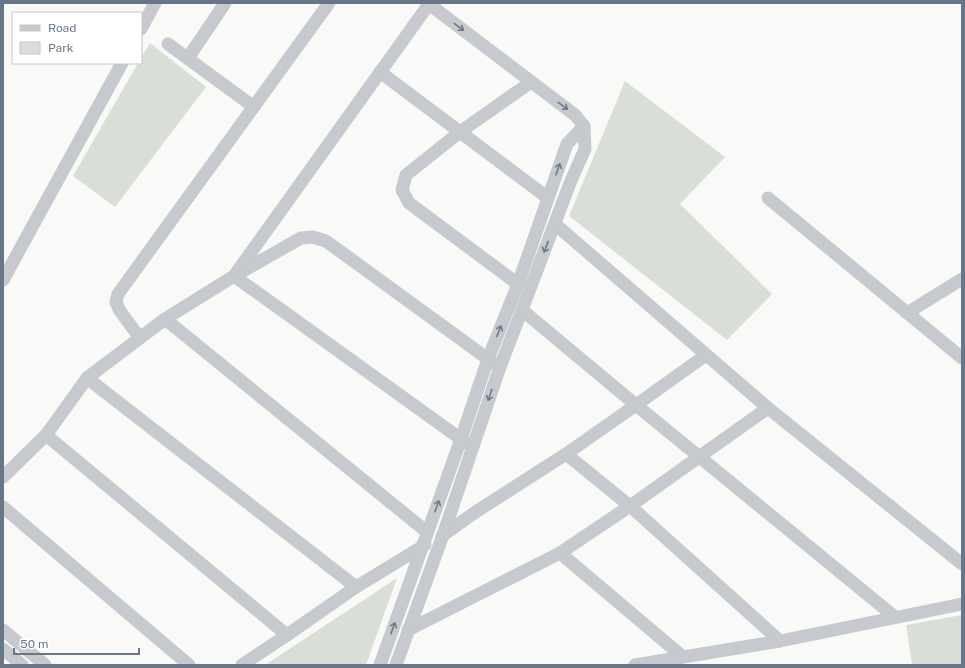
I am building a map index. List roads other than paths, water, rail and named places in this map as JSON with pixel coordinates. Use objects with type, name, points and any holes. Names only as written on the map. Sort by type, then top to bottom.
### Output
[{"type":"street","points":[[142,27],[155,3]]},
{"type":"street","points":[[188,58],[225,3]]},
{"type":"street","points":[[140,338],[120,311],[116,302],[118,294],[329,3]]},
{"type":"street","points":[[234,276],[429,3],[575,115],[584,126],[585,149],[570,183],[500,367],[443,535],[396,665]]},
{"type":"street","points":[[168,44],[254,107]]},
{"type":"street","points":[[3,280],[121,64]]},
{"type":"street","points":[[380,72],[548,198]]},
{"type":"street","points":[[518,284],[409,204],[402,190],[406,175],[460,132],[532,82]]},
{"type":"street","points":[[380,665],[488,359],[518,284],[567,144],[584,126]]},
{"type":"street","points":[[768,198],[962,358]]},
{"type":"street","points":[[555,224],[768,408],[962,564]]},
{"type":"street","points":[[3,477],[46,435],[87,378],[165,319],[234,276],[301,238],[313,237],[326,241],[500,367]]},
{"type":"street","points":[[234,276],[472,447]]},
{"type":"street","points":[[907,313],[962,279]]},
{"type":"street","points":[[522,310],[895,617]]},
{"type":"street","points":[[165,319],[427,532]]},
{"type":"street","points":[[242,665],[356,587],[443,535],[474,513],[566,454],[706,355]]},
{"type":"street","points":[[87,378],[356,587]]},
{"type":"street","points":[[408,630],[560,553],[630,506],[768,408]]},
{"type":"street","points":[[46,435],[287,635]]},
{"type":"street","points":[[566,454],[630,506],[780,641]]},
{"type":"street","points":[[3,507],[189,665]]},
{"type":"street","points":[[560,553],[683,657]]},
{"type":"street","points":[[635,665],[780,641],[962,604]]},
{"type":"street","points":[[4,633],[45,665]]},
{"type":"street","points":[[3,648],[22,665]]}]
